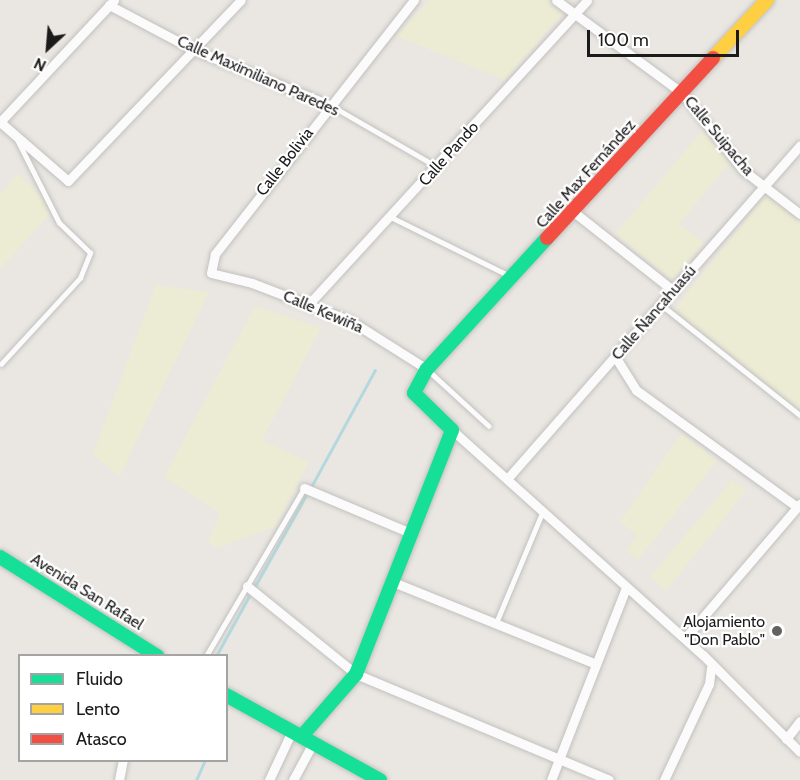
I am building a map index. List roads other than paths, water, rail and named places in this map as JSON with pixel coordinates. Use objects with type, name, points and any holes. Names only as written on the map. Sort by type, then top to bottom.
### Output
[{"type":"street","points":[[112,3],[0,122],[68,181],[241,0]]},
{"type":"street","name":"Calle Bolivia","points":[[211,273],[215,254],[329,105],[414,0]]},
{"type":"street","name":"Calle Suipacha","points":[[556,0],[679,91],[743,170],[800,214]]},
{"type":"street","name":"Calle Pando","points":[[308,305],[438,166],[587,0]]},
{"type":"street","name":"Calle Max Fernández","points":[[679,91],[756,0]]},
{"type":"street","name":"Calle Max Fernández","points":[[452,430],[414,393],[424,366],[679,91],[767,0]]},
{"type":"street","name":"Calle Maximiliano Paredes","points":[[112,3],[192,49],[329,105]]},
{"type":"street","name":"Calle Ñancahuasú","points":[[507,479],[663,306],[799,148]]},
{"type":"street","points":[[571,210],[674,291]]},
{"type":"street","name":"Calle Kewiña","points":[[211,273],[351,321],[424,366]]},
{"type":"street","points":[[616,358],[636,390],[797,511],[684,638]]},
{"type":"street","points":[[268,780],[302,736],[356,674],[452,430],[684,638],[711,668],[800,752]]},
{"type":"street","points":[[304,488],[413,534]]},
{"type":"street","name":"Avenida San Rafael","points":[[0,557],[151,654]]},
{"type":"street","points":[[393,582],[596,664]]},
{"type":"street","points":[[247,586],[356,674],[609,780]]},
{"type":"street","points":[[551,780],[626,588]]},
{"type":"street","points":[[664,780],[709,684],[711,668]]},
{"type":"street","points":[[228,696],[380,780]]},
{"type":"street","points":[[786,739],[800,721]]},
{"type":"street","points":[[293,780],[302,736]]},
{"type":"street","points":[[119,780],[123,762]]},
{"type":"lane","name":"Calle Maximiliano Paredes","points":[[329,105],[438,166]]},
{"type":"lane","points":[[1,364],[80,278],[90,253],[59,223],[15,135]]},
{"type":"lane","points":[[391,217],[509,276]]},
{"type":"lane","points":[[663,306],[800,415]]},
{"type":"lane","points":[[424,366],[489,426]]},
{"type":"lane","points":[[207,654],[304,488]]},
{"type":"lane","points":[[496,623],[542,513]]},
{"type":"waterway","points":[[312,485],[375,370]]},
{"type":"waterway","points":[[255,586],[306,495]]},
{"type":"waterway","points":[[217,654],[249,596]]},
{"type":"waterway","points":[[196,780],[204,762]]},
{"type":"place","name":"Alojamiento \"Don Pablo\"","points":[[777,631]]}]
